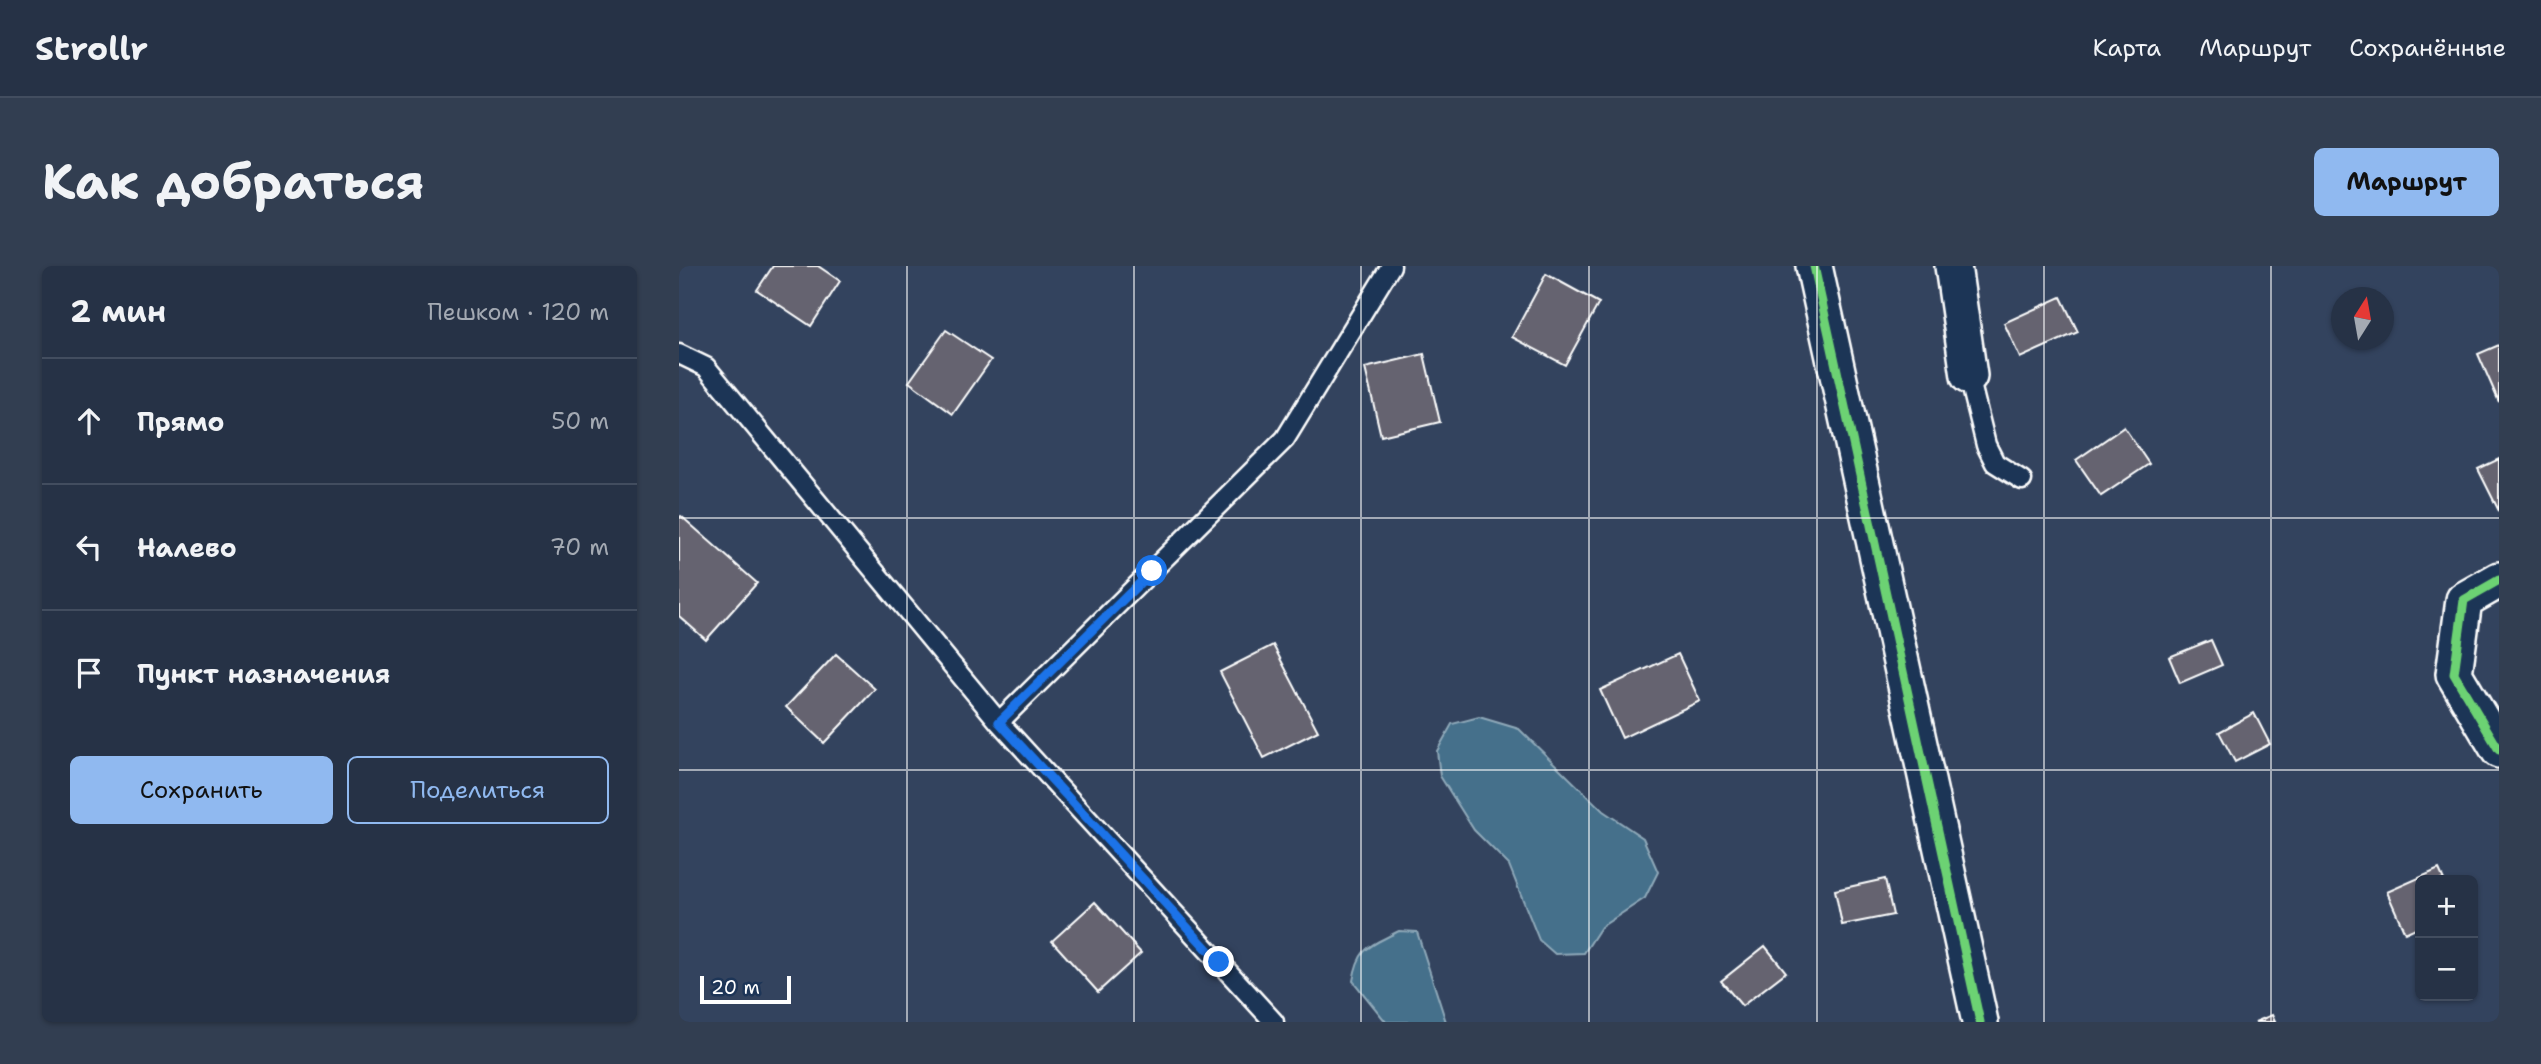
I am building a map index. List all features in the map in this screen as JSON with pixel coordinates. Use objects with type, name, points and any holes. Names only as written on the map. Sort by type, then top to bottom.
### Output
[{"type":"street","points":[[1814,266],[1980,1022]]},
{"type":"street","points":[[1953,266],[1969,376]]},
{"type":"street","points":[[2499,580],[2464,600],[2454,674],[2499,750]]},
{"type":"lane","points":[[999,722],[1285,439],[1391,266]]},
{"type":"lane","points":[[679,354],[706,367],[999,722],[1274,1022]]},
{"type":"lane","points":[[1969,376],[1986,445],[1995,463],[2022,480]]},
{"type":"water","points":[[1479,717],[1519,729],[1603,811],[1643,838],[1658,872],[1645,898],[1601,927],[1584,953],[1555,954],[1539,940],[1509,865],[1474,830],[1440,776],[1437,751],[1452,724]]},
{"type":"water","points":[[1399,931],[1417,932],[1446,1022],[1386,1022],[1353,981],[1362,954]]},
{"type":"building","points":[[773,266],[818,266],[840,281],[811,326],[757,290]]},
{"type":"building","points":[[1546,274],[1599,303],[1565,365],[1512,337]]},
{"type":"building","points":[[2061,297],[2078,332],[2020,358],[2004,323]]},
{"type":"building","points":[[946,330],[991,360],[953,414],[909,382]]},
{"type":"building","points":[[2499,345],[2499,402],[2478,354]]},
{"type":"building","points":[[1424,354],[1440,422],[1381,436],[1365,368]]},
{"type":"building","points":[[2124,427],[2149,464],[2101,496],[2076,460]]},
{"type":"building","points":[[2499,459],[2499,511],[2478,469]]},
{"type":"building","points":[[681,516],[757,583],[706,640],[679,616]]},
{"type":"building","points":[[2211,640],[2222,665],[2180,683],[2169,657]]},
{"type":"building","points":[[1273,645],[1318,731],[1264,758],[1220,672]]},
{"type":"building","points":[[836,654],[875,689],[824,743],[786,707]]},
{"type":"building","points":[[1678,654],[1700,701],[1622,738],[1600,690]]},
{"type":"building","points":[[2254,713],[2270,744],[2235,762],[2219,732]]},
{"type":"building","points":[[2439,869],[2442,875],[2425,875]]},
{"type":"building","points":[[1885,879],[1893,915],[1842,925],[1835,890]]},
{"type":"building","points":[[2415,880],[2415,928],[2405,933],[2387,892]]},
{"type":"building","points":[[1095,902],[1141,953],[1098,992],[1052,941]]},
{"type":"building","points":[[1765,946],[1786,972],[1742,1006],[1721,981]]},
{"type":"building","points":[[2272,1015],[2275,1022],[2255,1022]]},
{"type":"cycle path","points":[[1814,266],[1980,1022]]},
{"type":"cycle path","points":[[2499,580],[2464,600],[2454,674],[2499,750]]},
{"type":"route","points":[[1152,571],[999,722],[1219,962]]}]
